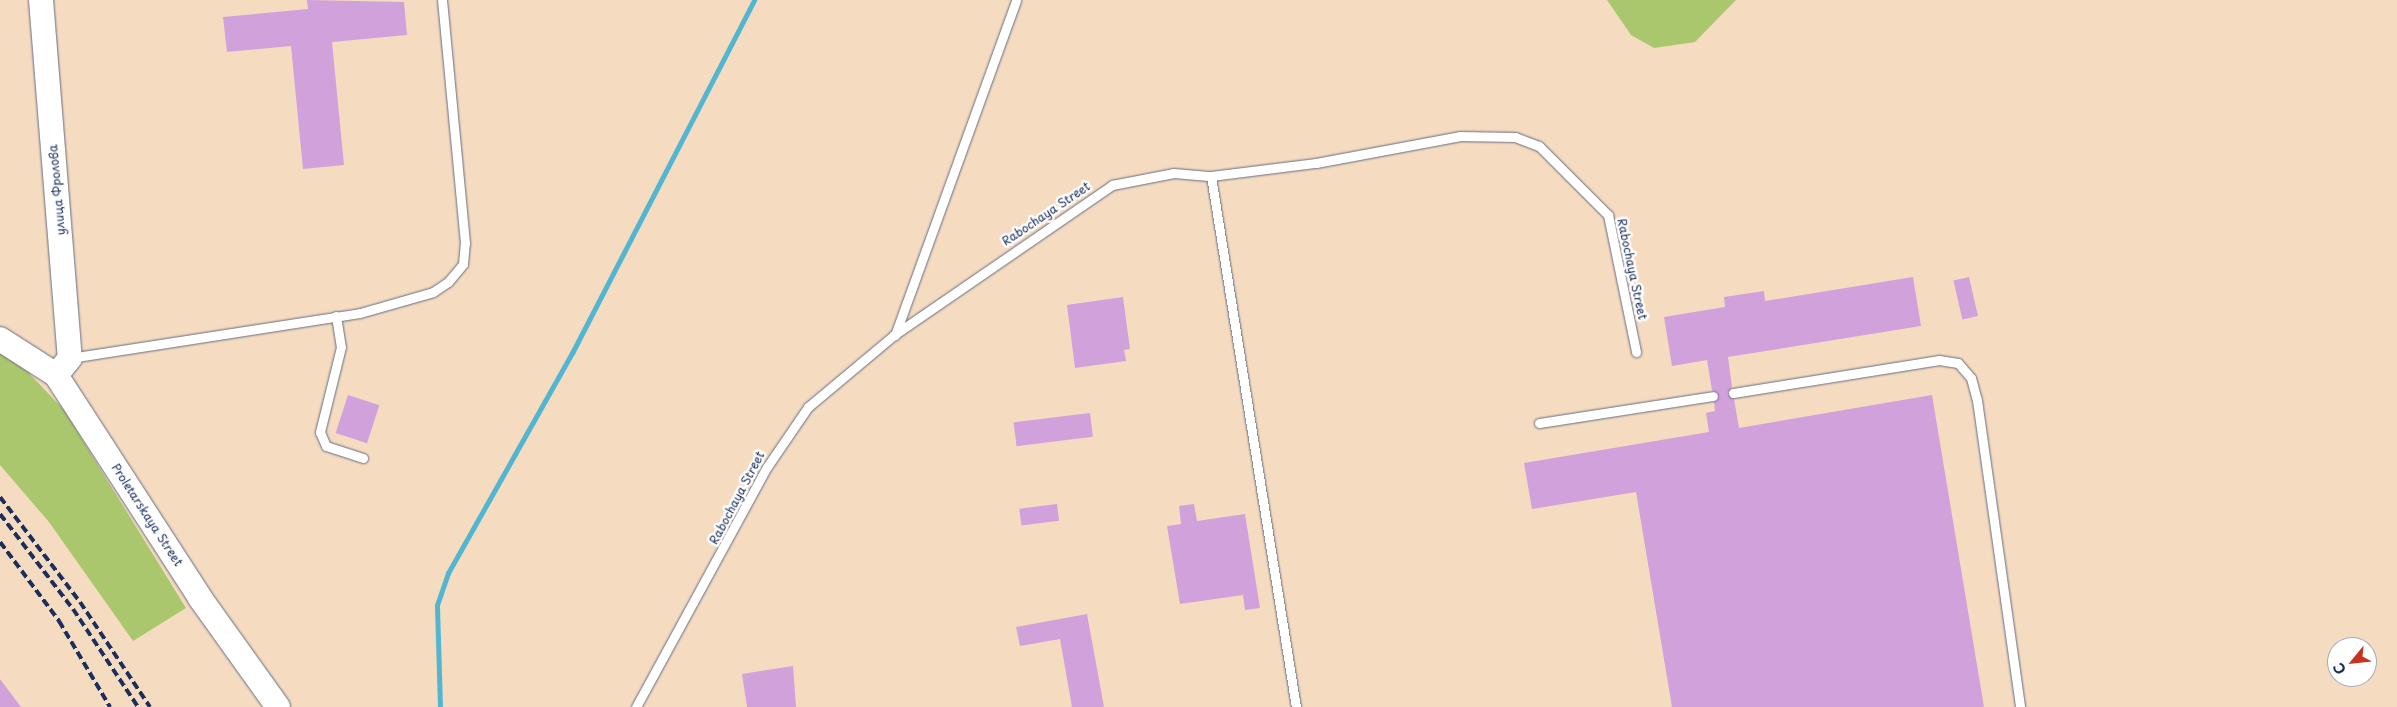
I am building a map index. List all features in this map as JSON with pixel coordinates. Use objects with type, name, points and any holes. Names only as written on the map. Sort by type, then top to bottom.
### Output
[{"type":"street","name":"улица Фролова","points":[[41,0],[63,366]]},
{"type":"street","name":"Proletarskaya Street","points":[[0,340],[63,366],[206,606],[278,707]]},
{"type":"lane","points":[[63,366],[336,316],[433,292],[463,264],[466,243],[442,0]]},
{"type":"lane","points":[[894,335],[1016,0]]},
{"type":"lane","name":"Rabochaya Street","points":[[636,707],[788,434],[815,401],[894,335],[1112,185],[1174,173],[1210,176],[1316,163],[1487,134],[1515,137],[1539,146],[1608,215],[1636,352]]},
{"type":"lane","points":[[1210,176],[1296,707]]},
{"type":"lane","points":[[336,316],[341,347],[320,432],[326,446],[364,458]]},
{"type":"lane","points":[[1733,392],[1939,360],[1958,364],[1971,378],[1977,400],[2020,707]]},
{"type":"lane","points":[[1539,423],[1713,396]]},
{"type":"green space","points":[[1607,0],[1736,0],[1695,42],[1654,48],[1631,35]]},
{"type":"green space","points":[[0,353],[28,372],[64,410],[186,608],[133,641],[49,522],[0,465]]},
{"type":"building","points":[[307,0],[404,2],[407,35],[332,42],[344,165],[303,169],[291,46],[227,52],[223,17],[308,9]]},
{"type":"building","points":[[1913,277],[1921,326],[1728,357],[1732,387],[1727,394],[1734,399],[1739,428],[1932,395],[1984,707],[1672,707],[1636,492],[1532,509],[1524,463],[1709,432],[1706,413],[1715,411],[1714,402],[1719,396],[1712,390],[1707,360],[1672,366],[1664,317],[1725,307],[1724,297],[1764,291],[1765,301]]},
{"type":"building","points":[[1969,277],[1978,316],[1962,320],[1953,281]]},
{"type":"building","points":[[1123,297],[1130,349],[1124,350],[1126,361],[1075,368],[1067,305]]},
{"type":"building","points":[[348,395],[379,405],[367,443],[336,433]]},
{"type":"building","points":[[1090,413],[1093,437],[1016,446],[1014,422]]},
{"type":"building","points":[[1057,504],[1059,521],[1021,526],[1019,509]]},
{"type":"building","points":[[1194,504],[1197,521],[1245,514],[1260,608],[1245,610],[1243,595],[1180,604],[1167,526],[1181,524],[1179,506]]},
{"type":"building","points":[[1087,614],[1104,707],[1072,707],[1060,639],[1020,646],[1016,627]]},
{"type":"building","points":[[793,666],[796,707],[747,707],[742,674]]},
{"type":"building","points":[[0,679],[21,707],[0,707]]},
{"type":"waterway","points":[[440,707],[437,605],[448,573],[572,353],[754,0]]},
{"type":"railway","points":[[0,497],[80,602],[150,707]]},
{"type":"railway","points":[[0,514],[73,609],[138,707]]},
{"type":"railway","points":[[0,542],[59,621],[110,707]]}]
